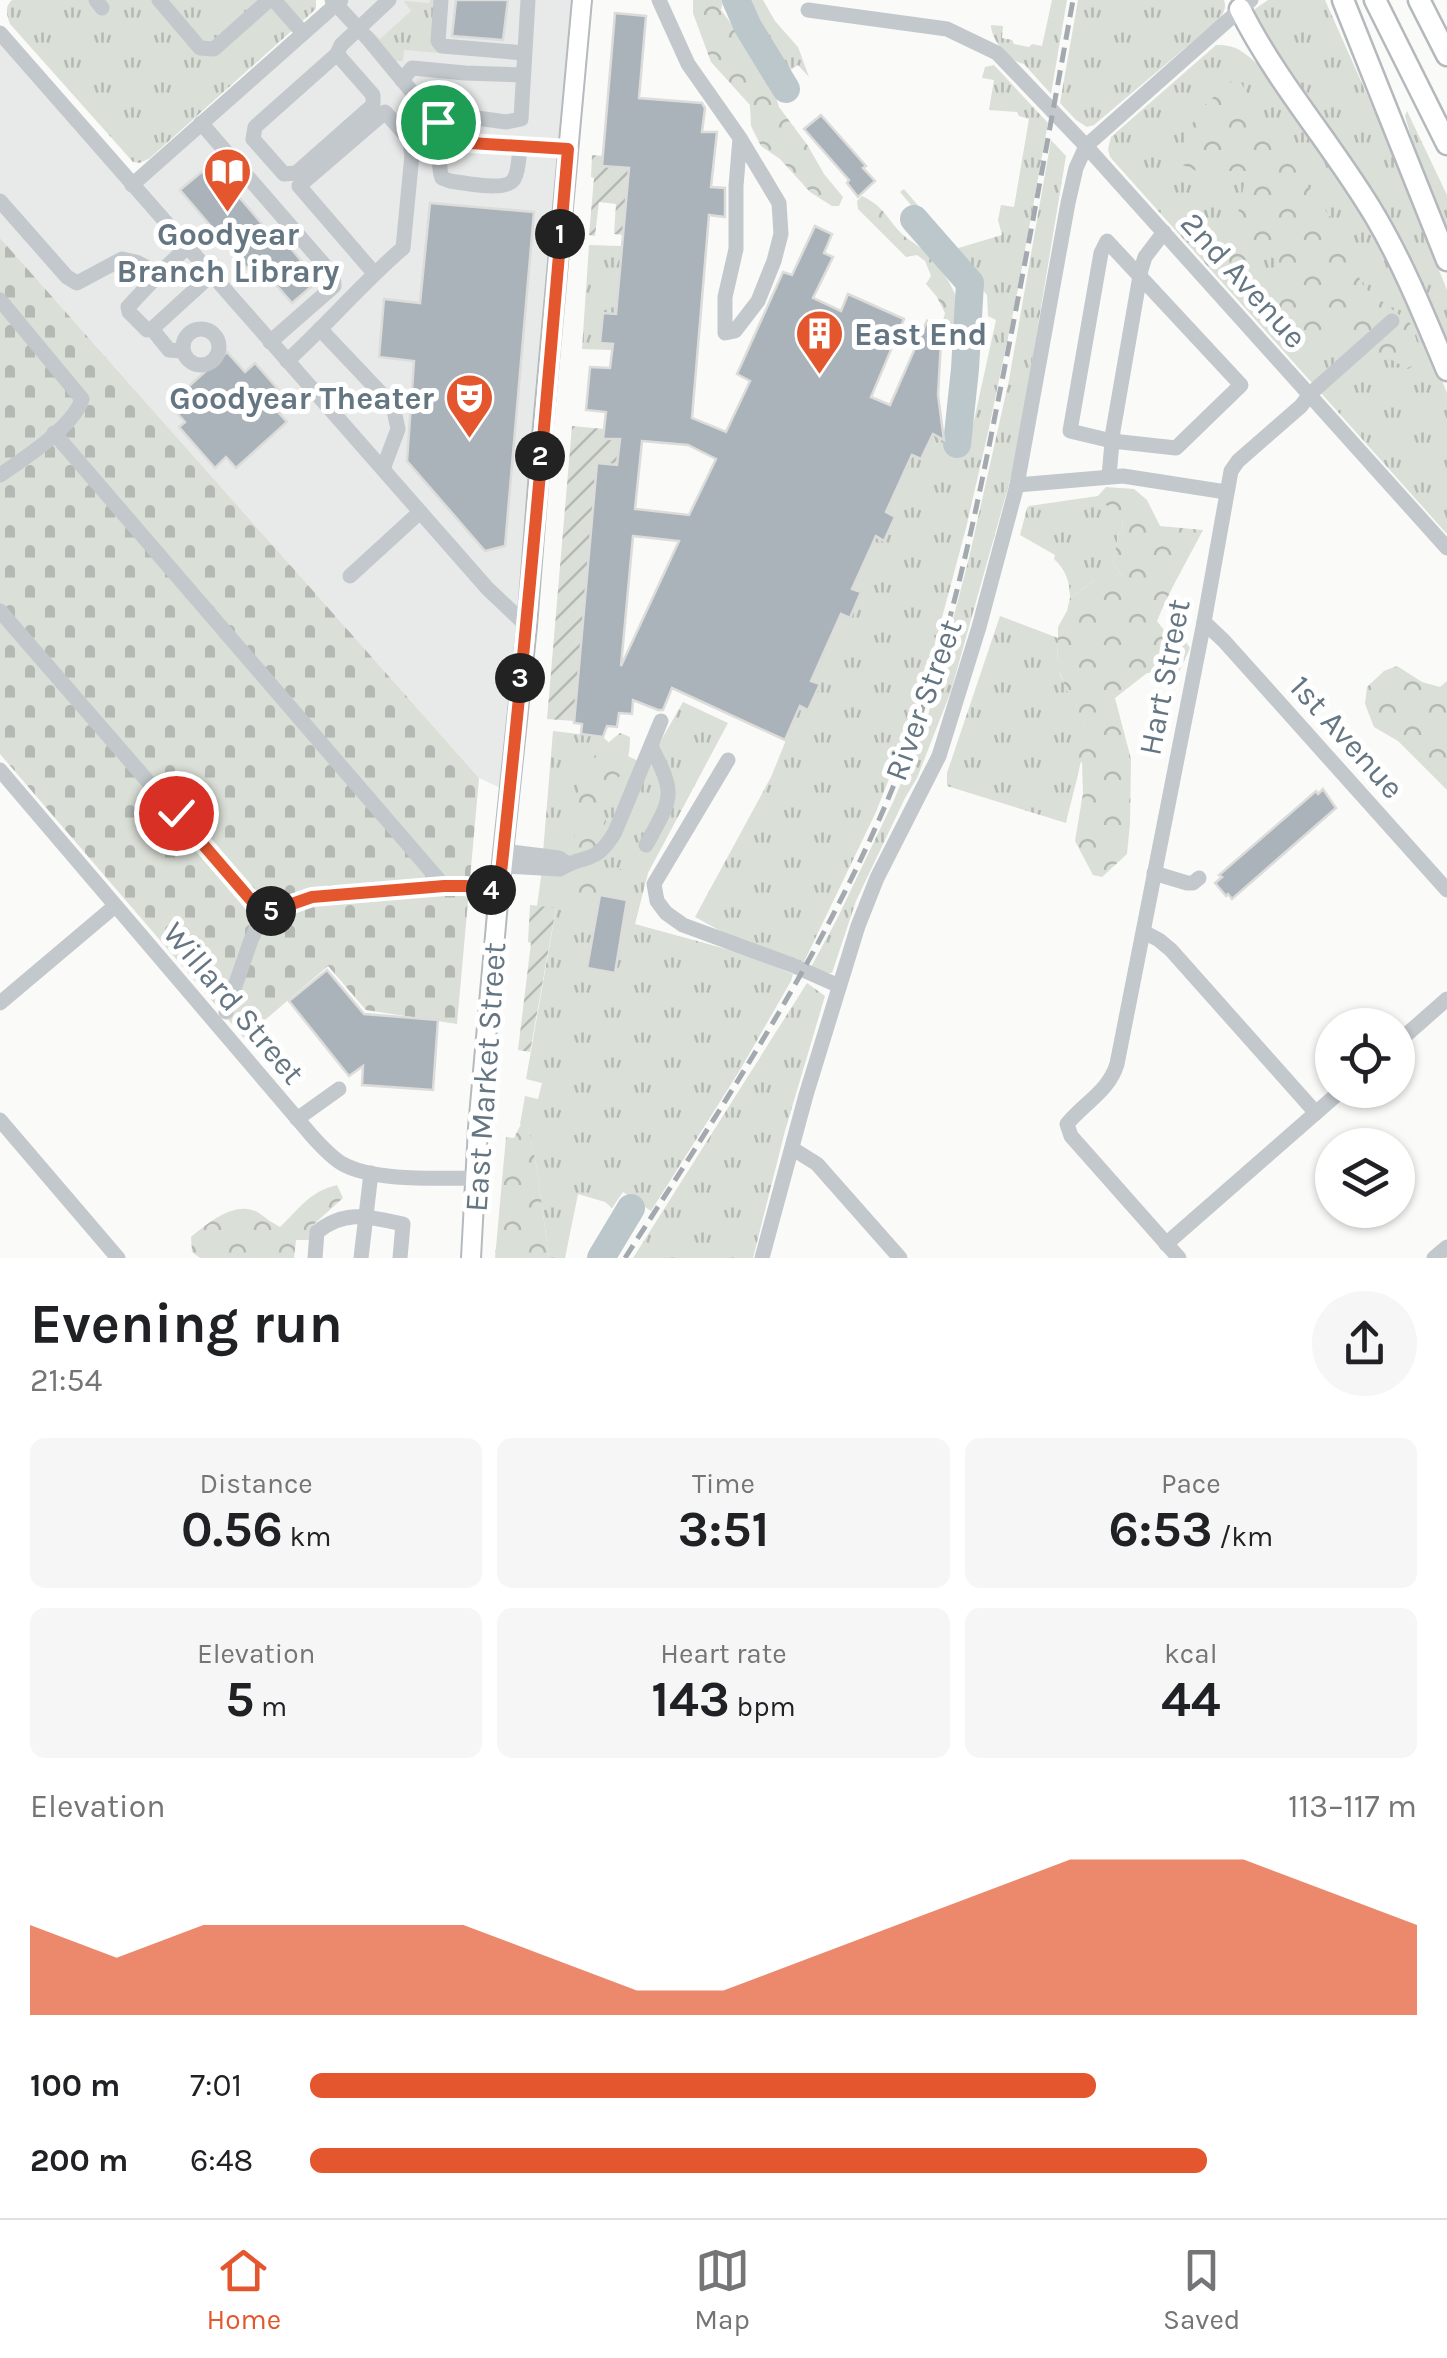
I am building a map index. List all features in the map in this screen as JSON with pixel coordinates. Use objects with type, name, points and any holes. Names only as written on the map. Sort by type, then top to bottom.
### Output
[{"type":"highway","points":[[1343,0],[1447,260]]},
{"type":"highway","points":[[1375,0],[1447,144]]},
{"type":"highway","points":[[1419,0],[1445,51]]},
{"type":"highway","points":[[1242,3],[1270,63],[1375,216],[1403,267],[1447,370]]},
{"type":"main road","name":"East Market Street","points":[[471,1258],[499,891],[527,626],[582,0]]},
{"type":"street","points":[[159,0],[200,48],[214,50],[271,0],[303,33]]},
{"type":"street","points":[[337,54],[373,95],[373,106],[296,174],[284,174],[253,139],[255,127],[337,54],[340,45],[389,0]]},
{"type":"street","points":[[441,0],[438,40],[442,46],[524,54]]},
{"type":"street","points":[[520,146],[516,178],[503,186],[450,181],[442,178],[439,170],[442,128],[448,114],[506,122],[520,119],[528,0]]},
{"type":"street","points":[[659,0],[688,64],[740,138],[779,203],[782,234],[758,300],[735,330],[725,334],[725,297],[736,249],[740,138]]},
{"type":"street","points":[[132,185],[336,2],[442,128],[470,143],[568,149]]},
{"type":"street","points":[[1086,146],[1242,3]]},
{"type":"street","name":"2nd Avenue","points":[[808,10],[947,28],[997,52],[1447,548]]},
{"type":"street","points":[[0,33],[487,588],[527,626]]},
{"type":"street","points":[[402,80],[412,68],[522,75]]},
{"type":"street","points":[[287,361],[403,248],[412,156],[409,139],[385,112],[298,186],[374,273]]},
{"type":"street","points":[[201,123],[333,275],[334,286],[270,342]]},
{"type":"street","name":"River Street","points":[[762,1258],[806,1095],[858,926],[877,878],[939,756],[979,627],[1017,485],[1068,203],[1086,146]]},
{"type":"street","points":[[0,201],[67,276],[77,282],[122,259],[159,274]]},
{"type":"street","points":[[1109,476],[1140,274],[1145,258],[1164,232]]},
{"type":"street","points":[[1107,240],[1240,385],[1176,448],[1112,441],[1070,431],[1101,253],[1107,240]]},
{"type":"street","points":[[183,351],[169,350],[152,330],[144,328],[128,306],[187,247]]},
{"type":"street","points":[[152,330],[212,275]]},
{"type":"street","points":[[0,300],[82,399],[70,420],[0,474]]},
{"type":"street","name":"Hart Street","points":[[1166,1244],[1071,1136],[1067,1124],[1113,1077],[1231,471],[1392,321]]},
{"type":"street","points":[[320,329],[393,406],[398,430],[383,470]]},
{"type":"street","points":[[54,433],[444,886]]},
{"type":"street","points":[[1017,485],[1109,476],[1226,492]]},
{"type":"street","points":[[350,576],[420,512]]},
{"type":"street","points":[[0,611],[263,914]]},
{"type":"street","name":"1st Avenue","points":[[1204,622],[1447,890]]},
{"type":"street","points":[[502,858],[559,858],[568,864],[595,856],[607,846],[661,722]]},
{"type":"street","points":[[646,845],[665,811],[670,793],[651,746]]},
{"type":"street","points":[[728,760],[654,884],[657,901],[683,925],[840,986]]},
{"type":"street","name":"Willard Street","points":[[0,770],[336,1160],[371,1173],[476,1178]]},
{"type":"street","points":[[1154,872],[1187,884],[1199,878]]},
{"type":"street","points":[[226,1012],[263,914],[312,897],[444,886],[499,891]]},
{"type":"street","points":[[0,1003],[115,906]]},
{"type":"street","points":[[1144,932],[1170,950],[1316,1113]]},
{"type":"street","points":[[1415,1027],[1447,999]]},
{"type":"street","points":[[297,1119],[339,1089]]},
{"type":"street","points":[[1179,1258],[1166,1244],[1322,1108]]},
{"type":"street","points":[[0,1120],[118,1258]]},
{"type":"street","points":[[793,1150],[817,1164],[900,1258]]},
{"type":"street","points":[[362,1258],[371,1173]]},
{"type":"street","points":[[315,1258],[317,1232],[332,1220],[366,1216],[404,1224],[400,1258]]},
{"type":"street","points":[[1434,1258],[1447,1247]]},
{"type":"shaded area","points":[[350,0],[575,0],[522,612],[491,582],[143,184]]},
{"type":"shaded area","points":[[0,39],[523,629],[505,790],[479,778],[0,238]]},
{"type":"green space","points":[[12,0],[316,0],[316,9],[140,163],[133,162],[10,24],[7,8]]},
{"type":"green space","points":[[437,0],[440,53],[404,50],[403,61],[394,61],[369,31],[380,39],[411,11],[404,1]]},
{"type":"green space","points":[[693,0],[723,0],[721,10],[772,83],[779,107],[843,197],[839,206],[832,206],[810,192],[780,159],[761,146],[751,126],[750,105],[711,62],[693,13]]},
{"type":"green space","points":[[749,0],[763,0],[798,47],[809,77],[798,65],[789,71]]},
{"type":"green space","points":[[1052,0],[1067,0],[1051,94],[1024,64],[1002,49],[991,25],[1003,26],[1002,38],[1014,44],[1042,46]]},
{"type":"green space","points":[[1078,0],[1224,0],[1225,6],[1217,21],[1087,127],[1060,103]]},
{"type":"green space","points":[[1268,0],[1325,0],[1447,290],[1447,345],[1425,290],[1378,205],[1255,25],[1255,9]]},
{"type":"green space","points":[[1216,45],[1235,48],[1260,66],[1369,223],[1417,318],[1447,393],[1447,534],[1110,157],[1111,137]]},
{"type":"green space","points":[[994,65],[1048,123],[989,428],[966,528],[911,723],[876,812],[803,964],[737,940],[695,917],[771,777],[800,706],[808,709],[820,685],[811,681],[841,614],[850,618],[861,593],[852,589],[876,536],[884,540],[895,517],[886,512],[912,455],[921,458],[933,434],[968,448],[996,320],[988,316],[987,295],[900,192],[904,189],[955,249],[1002,235],[998,220],[1001,205],[1014,207],[1029,119],[1017,112],[989,110],[994,80],[982,78],[985,67]]},
{"type":"green space","points":[[1237,76],[1276,143],[1337,226],[1342,248],[1365,288],[1411,324],[1423,360],[1408,369],[1343,338],[1299,344],[1280,323],[1273,288],[1277,262],[1261,246],[1245,268],[1255,294],[1243,299],[1230,285],[1229,256],[1247,171],[1217,171],[1209,176],[1180,164],[1198,111]]},
{"type":"green space","points":[[1407,111],[1447,195],[1447,242],[1427,191],[1405,116]]},
{"type":"green space","points":[[1051,140],[1066,156],[1016,459],[951,691],[917,778],[856,901],[832,973],[821,973],[811,967],[894,800],[926,723],[1009,380]]},
{"type":"green space","points":[[592,155],[603,156],[603,166],[629,168],[623,235],[614,234],[616,204],[599,202],[595,236],[589,235]]},
{"type":"green space","points":[[862,196],[876,204],[902,234],[930,255],[945,275],[963,319],[962,339],[955,353],[941,328],[945,313],[926,284],[931,276],[925,261],[917,255],[906,257],[858,209],[857,201]]},
{"type":"green space","points":[[0,238],[479,778],[457,1024],[366,1010],[328,966],[244,1038],[0,754]]},
{"type":"green space","points":[[589,245],[622,246],[616,314],[603,314],[600,342],[613,344],[612,350],[582,349]]},
{"type":"green space","points":[[572,426],[604,429],[603,439],[620,439],[617,465],[596,464],[574,721],[547,719]]},
{"type":"green space","points":[[1106,487],[1134,489],[1147,500],[1160,526],[1203,530],[1157,621],[1164,630],[1177,629],[1190,648],[1179,672],[1147,673],[1115,698],[1131,759],[1130,823],[1127,854],[1102,877],[1093,875],[1075,841],[1083,793],[1082,762],[1069,766],[1072,748],[1084,726],[1058,668],[1058,627],[1070,598],[1095,580],[1117,580],[1123,576],[1113,565],[1122,519],[1097,497]]},
{"type":"green space","points":[[1098,496],[1122,519],[1113,565],[1123,576],[1118,580],[1095,580],[1070,598],[1066,577],[1055,555],[1020,535],[1027,508]]},
{"type":"green space","points":[[1000,616],[1058,638],[1059,670],[1084,728],[1066,823],[947,786],[947,773]]},
{"type":"green space","points":[[1397,666],[1422,682],[1440,687],[1447,681],[1447,790],[1398,741],[1374,727],[1365,704],[1367,687],[1384,671]]},
{"type":"green space","points":[[683,702],[728,723],[648,873],[635,924],[748,955],[793,974],[740,1070],[651,1211],[623,1192],[612,1208],[578,1194],[565,1258],[549,1258],[528,1126],[520,1124],[525,1096],[538,1099],[542,1083],[526,1079],[556,909],[537,906],[553,731],[603,737],[619,752],[647,765]]},
{"type":"green space","points":[[620,733],[630,737],[629,754],[621,775],[603,790],[606,821],[591,881],[600,881],[633,862],[623,883],[614,890],[585,905],[563,902],[548,890],[572,869],[582,775],[593,758]]},
{"type":"green space","points":[[530,905],[556,908],[530,1052],[518,1050],[531,943]]},
{"type":"green space","points":[[807,983],[825,996],[753,1258],[633,1258]]},
{"type":"green space","points":[[522,1122],[528,1125],[537,1169],[549,1258],[495,1258],[506,1137],[514,1138]]},
{"type":"green space","points":[[337,1185],[343,1198],[313,1225],[309,1240],[296,1240],[294,1258],[200,1258],[192,1252],[191,1237],[223,1214],[250,1209],[280,1227],[312,1196]]},
{"type":"building","points":[[456,0],[508,0],[503,40],[452,36]]},
{"type":"building","name":"East End","points":[[615,13],[646,16],[639,98],[702,103],[702,132],[717,132],[711,187],[725,188],[725,217],[709,215],[692,418],[726,432],[750,381],[737,374],[783,272],[792,275],[815,226],[832,234],[824,253],[833,257],[813,298],[841,311],[848,294],[904,319],[871,397],[890,405],[927,321],[941,342],[938,395],[944,440],[933,434],[921,459],[912,455],[886,512],[895,517],[884,541],[876,536],[852,589],[861,592],[850,618],[841,614],[811,681],[820,684],[808,710],[800,706],[785,740],[672,688],[663,710],[633,700],[632,714],[619,713],[617,727],[607,726],[603,737],[581,734],[582,724],[574,723],[597,463],[617,465],[620,439],[603,439],[606,412],[586,410],[590,367],[610,368],[613,344],[600,343],[603,313],[616,314],[629,168],[602,166]],"holes":[[[642,441],[688,445],[716,459],[689,515],[635,509]],[[633,536],[679,541],[621,666]]]},
{"type":"building","points":[[821,115],[875,181],[858,197],[847,183],[849,180],[804,129]]},
{"type":"building","name":"Goodyear Branch Library","points":[[211,164],[279,244],[284,240],[318,281],[292,303],[270,278],[261,285],[180,190]]},
{"type":"building","points":[[430,203],[534,212],[505,546],[485,551],[407,461],[414,361],[379,357],[384,299],[420,303]]},
{"type":"building","points":[[227,352],[245,372],[255,363],[283,395],[272,405],[287,422],[236,468],[226,457],[215,468],[179,427],[185,422],[169,404]]},
{"type":"building","points":[[1323,789],[1336,808],[1232,899],[1226,896],[1215,883],[1222,877],[1219,875]]},
{"type":"building","points":[[600,895],[627,900],[615,973],[587,968]]},
{"type":"building","points":[[327,970],[364,1014],[438,1020],[433,1090],[362,1085],[363,1066],[349,1076],[289,1001]]},
{"type":"waterway","points":[[736,0],[786,89]]},
{"type":"waterway","points":[[914,219],[970,283],[957,444]]},
{"type":"waterway","points":[[601,1258],[631,1208]]},
{"type":"railway","points":[[625,1258],[739,1079],[810,957],[874,830],[918,723],[945,636],[977,504],[1073,0]]},
{"type":"place","name":"Goodyear Branch Library","points":[[228,214]]},
{"type":"place","name":"East End","points":[[819,376]]},
{"type":"place","name":"Goodyear Theater","points":[[469,440]]},
{"type":"route","points":[[176,813],[263,914],[312,897],[444,886],[499,891],[527,626],[568,149],[470,143],[446,133],[438,122]]}]
